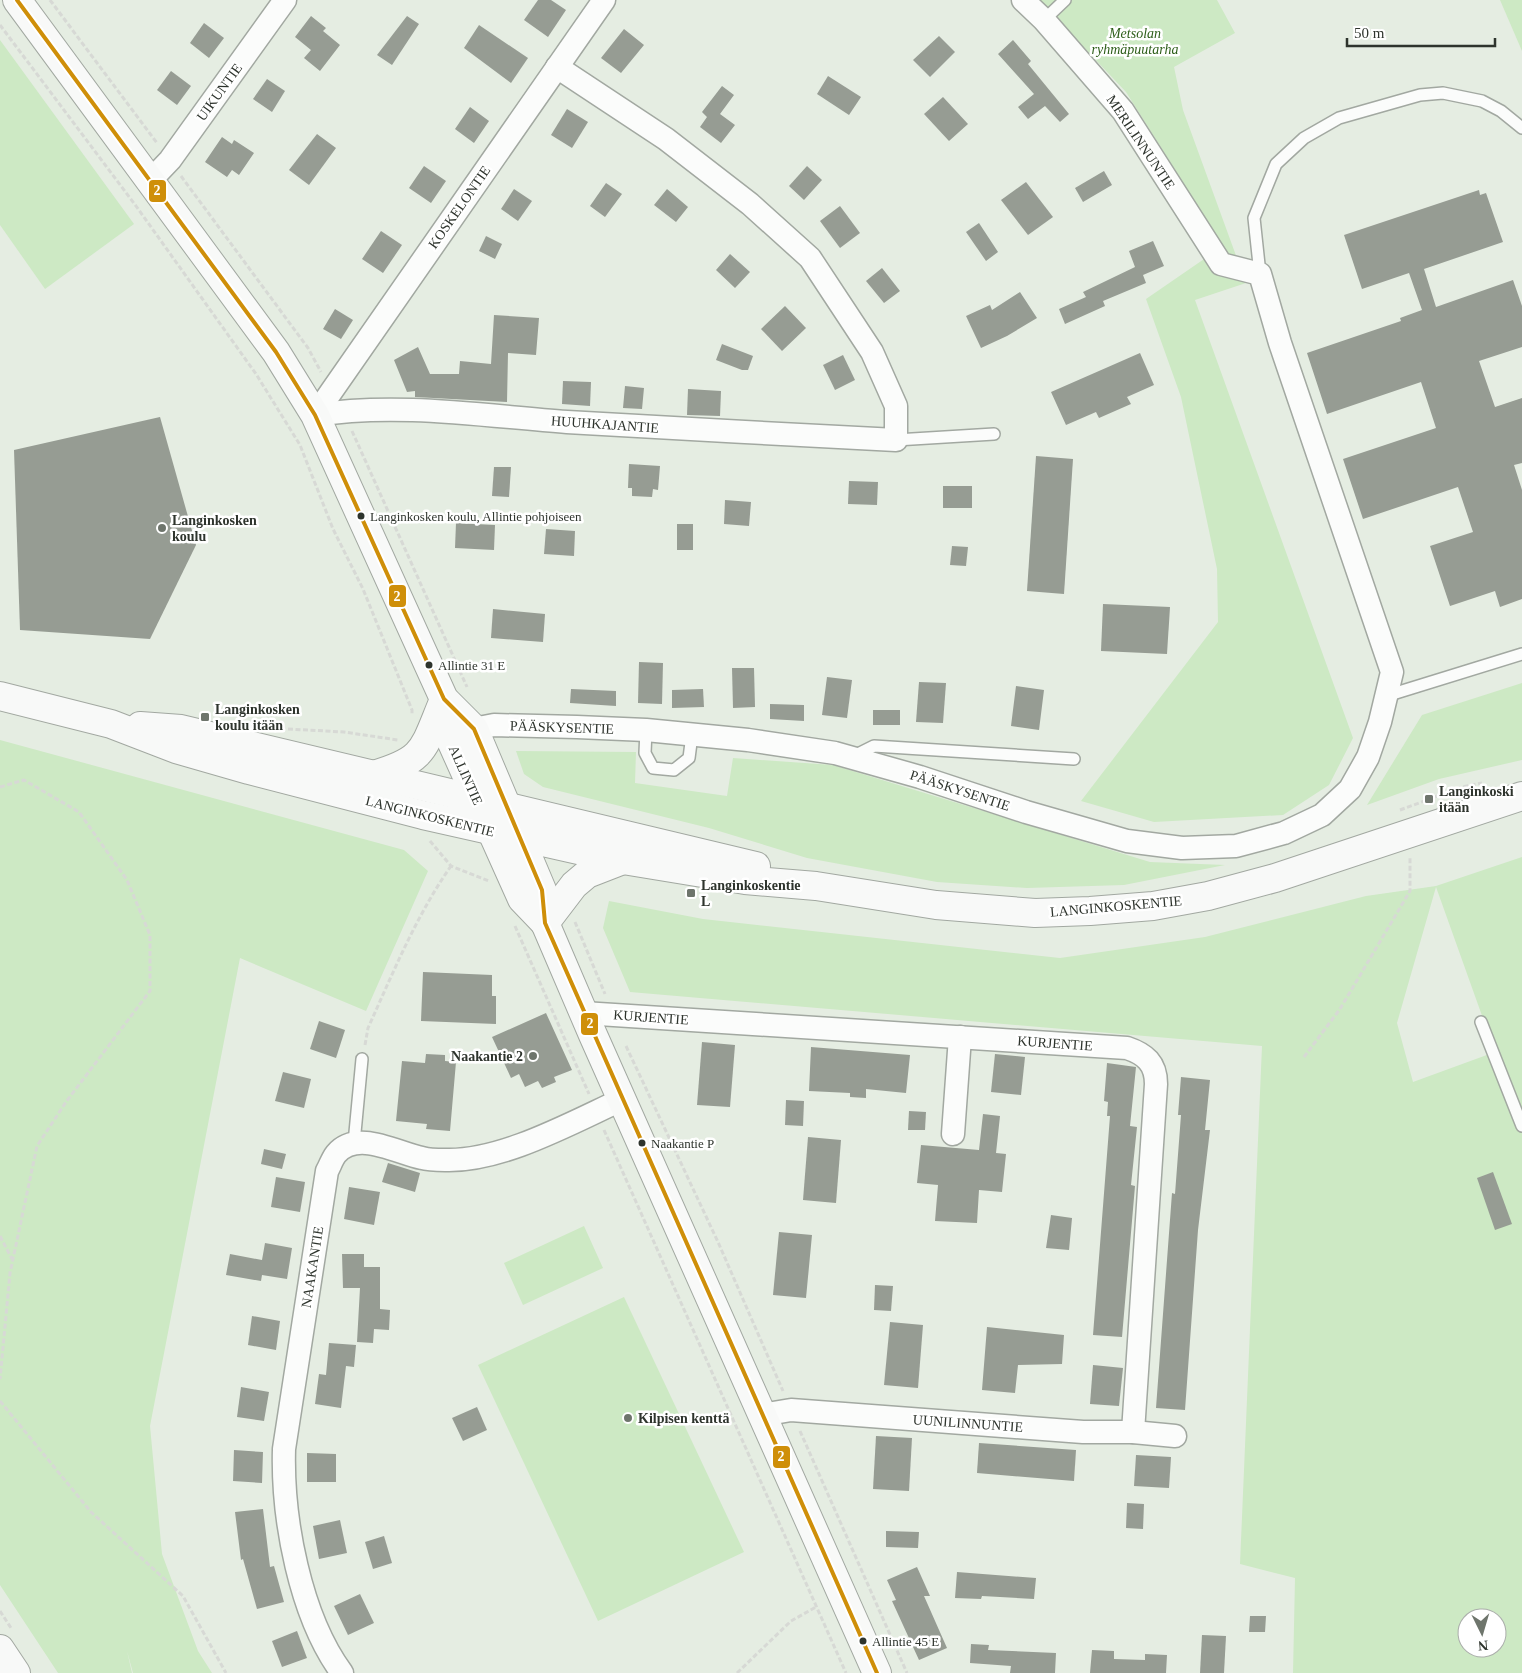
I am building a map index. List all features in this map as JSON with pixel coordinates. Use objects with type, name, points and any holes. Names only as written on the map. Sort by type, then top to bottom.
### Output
[{"type":"street","name":"ALLINTIE","points":[[17,0],[276,352],[315,415],[444,699],[440,729],[478,800],[522,899],[545,923]]},
{"type":"street","name":"UIKUNTIE","points":[[150,181],[170,160],[286,0]]},
{"type":"street","name":"KOSKELONTIE","points":[[315,415],[604,0]]},
{"type":"street","name":"MERILINNUNTIE","points":[[1023,0],[1044,20],[1123,111],[1221,264],[1260,274]]},
{"type":"street","points":[[557,66],[666,139],[750,204],[810,258],[872,352],[896,406],[896,440]]},
{"type":"street","name":"PÄÄSKYSENTIE","points":[[440,729],[494,725],[646,730],[758,742],[835,753],[920,777],[1026,812],[1127,842],[1182,848],[1236,846],[1284,833],[1322,815],[1350,789],[1368,757],[1392,672],[1283,352],[1260,274]]},
{"type":"street","name":"HUUHKAJANTIE","points":[[315,415],[343,410],[386,409],[896,440]]},
{"type":"street","name":"LANGINKOSKENTIE","points":[[0,696],[111,724],[176,749],[249,770],[491,831],[623,860],[745,880],[816,886],[936,906],[1035,913],[1090,912],[1153,906],[1208,896],[1275,878],[1522,796]]},
{"type":"street","points":[[373,775],[402,766],[413,759],[440,729],[444,699]]},
{"type":"street","name":"LANGINKOSKENTIE","points":[[111,724],[181,729],[507,808],[747,863],[816,886]]},
{"type":"street","name":"ALLINTIE","points":[[440,729],[507,808],[542,890],[545,923],[621,1100],[877,1673]]},
{"type":"street","points":[[545,923],[574,885],[587,874],[623,860]]},
{"type":"street","name":"KURJENTIE","points":[[584,1013],[1127,1048],[1147,1058],[1156,1071],[1134,1432]]},
{"type":"street","points":[[953,1134],[960,1037]]},
{"type":"street","points":[[354,1143],[370,1144],[423,1159],[447,1160],[464,1158],[520,1145],[621,1100]]},
{"type":"street","name":"NAAKANTIE","points":[[342,1673],[323,1638],[309,1605],[297,1567],[286,1514],[284,1449],[327,1172],[334,1155],[354,1143]]},
{"type":"street","name":"UUNILINNUNTIE","points":[[762,1415],[791,1410],[1083,1432],[1134,1432],[1175,1436]]},
{"type":"street","points":[[0,1649],[16,1673]]},
{"type":"lane","points":[[1044,20],[1065,0]]},
{"type":"lane","points":[[1260,274],[1254,218],[1276,164],[1304,138],[1339,118],[1420,95],[1444,93],[1482,101],[1501,111],[1522,128]]},
{"type":"lane","name":"HUUHKAJANTIE","points":[[896,440],[994,434]]},
{"type":"lane","points":[[1386,696],[1522,654]]},
{"type":"lane","points":[[646,730],[645,752],[653,768],[674,770],[689,758],[692,735]]},
{"type":"lane","points":[[850,758],[874,746],[1074,759]]},
{"type":"lane","points":[[1481,1022],[1522,1126]]},
{"type":"lane","points":[[354,1143],[362,1059]]},
{"type":"path","points":[[0,25],[154,230],[256,374],[300,445],[333,529],[363,589],[412,710],[440,729]]},
{"type":"path","points":[[0,787],[24,780],[79,812],[127,880],[150,935],[150,991],[66,1102],[37,1146],[13,1259],[0,1379]]},
{"type":"path","points":[[1398,810],[1462,787],[1490,782]]},
{"type":"path","points":[[1304,1057],[1340,1009],[1410,891],[1409,851]]},
{"type":"path","points":[[362,1059],[368,1028],[409,937],[437,886],[451,866]]},
{"type":"path","points":[[574,918],[577,930],[614,1015],[618,1030],[718,1242],[907,1673]]},
{"type":"path","points":[[514,924],[846,1673]]},
{"type":"path","points":[[0,1236],[13,1259]]},
{"type":"path","points":[[0,1401],[91,1512],[183,1596],[226,1673]]},
{"type":"path","points":[[737,1673],[790,1621],[816,1607]]},
{"type":"green space","name":"Metsolan ryhmäpuutarha","points":[[1039,0],[1217,0],[1235,33],[1174,67],[1183,110],[1246,283],[1195,300],[1353,738],[1329,785],[1283,815],[1154,822],[1081,801],[1218,622],[1217,569],[1181,397],[1146,299],[1223,246],[1126,92]]},
{"type":"green space","points":[[1500,0],[1522,0],[1522,51]]},
{"type":"green space","points":[[0,40],[134,224],[45,289],[0,225]]},
{"type":"green space","points":[[1522,683],[1522,760],[1439,779],[1367,805],[1422,715]]},
{"type":"green space","points":[[0,740],[404,850],[428,871],[366,1011],[240,958],[150,1426],[162,1554],[198,1651],[212,1673],[133,1673],[127,1651],[132,1673],[58,1673],[0,1585]]},
{"type":"green space","points":[[516,751],[636,752],[635,783],[727,796],[733,758],[833,765],[1150,862],[1225,865],[1124,885],[1027,888],[937,882],[807,858],[709,828],[543,787],[524,774]]},
{"type":"green space","points":[[1522,857],[1522,1673],[1293,1673],[1295,1578],[1240,1564],[1262,1046],[630,992],[603,928],[609,901],[703,919],[1060,958],[1205,937],[1366,896],[1436,886]],"holes":[[[1436,887],[1495,1052],[1413,1082],[1397,1023]]]},
{"type":"green space","points":[[584,1226],[603,1268],[523,1305],[504,1263]]},
{"type":"green space","points":[[624,1297],[744,1552],[598,1621],[478,1365]]},
{"type":"building","points":[[538,0],[551,0],[566,10],[548,37],[524,20]]},
{"type":"building","points":[[311,16],[326,28],[323,31],[340,45],[320,71],[304,58],[311,50],[295,37]]},
{"type":"building","points":[[407,16],[419,24],[392,65],[377,55]]},
{"type":"building","points":[[204,23],[224,38],[209,58],[190,43]]},
{"type":"building","points":[[479,25],[528,58],[511,83],[464,48]]},
{"type":"building","points":[[624,29],[644,45],[621,73],[601,58]]},
{"type":"building","points":[[939,36],[955,52],[930,77],[913,60]]},
{"type":"building","points":[[1013,40],[1031,61],[1028,64],[1069,114],[1060,122],[1045,106],[1028,119],[1018,107],[1034,94],[998,54]]},
{"type":"building","points":[[171,71],[191,86],[177,105],[157,90]]},
{"type":"building","points":[[828,76],[861,97],[849,115],[817,94]]},
{"type":"building","points":[[267,79],[285,91],[272,112],[253,99]]},
{"type":"building","points":[[722,86],[734,95],[720,114],[735,125],[721,143],[700,127],[707,117],[702,112]]},
{"type":"building","points":[[943,97],[968,124],[949,141],[924,114]]},
{"type":"building","points":[[470,107],[489,121],[474,143],[455,129]]},
{"type":"building","points":[[567,109],[588,122],[572,148],[551,135]]},
{"type":"building","points":[[317,134],[336,148],[309,185],[289,170]]},
{"type":"building","points":[[222,137],[232,144],[234,140],[254,153],[239,175],[232,170],[227,177],[205,162]]},
{"type":"building","points":[[424,166],[446,181],[431,203],[409,188]]},
{"type":"building","points":[[807,166],[822,180],[804,200],[789,186]]},
{"type":"building","points":[[1104,171],[1112,185],[1083,202],[1075,188]]},
{"type":"building","points":[[1026,182],[1053,217],[1028,235],[1001,200]]},
{"type":"building","points":[[606,183],[622,194],[605,217],[590,206]]},
{"type":"building","points":[[514,189],[532,201],[518,221],[501,209]]},
{"type":"building","points":[[667,189],[688,207],[676,222],[654,205]]},
{"type":"building","points":[[1479,190],[1480,195],[1486,193],[1503,242],[1424,269],[1436,307],[1513,280],[1522,306],[1522,347],[1479,361],[1495,407],[1522,398],[1522,463],[1514,465],[1522,490],[1522,599],[1500,607],[1495,591],[1450,606],[1430,546],[1473,532],[1458,487],[1363,519],[1343,459],[1436,428],[1421,382],[1327,414],[1307,353],[1401,321],[1400,318],[1422,310],[1409,273],[1362,289],[1344,235]]},
{"type":"building","points":[[840,206],[860,233],[840,248],[820,221]]},
{"type":"building","points":[[979,223],[998,252],[986,261],[966,232]]},
{"type":"building","points":[[381,231],[402,245],[383,273],[362,259]]},
{"type":"building","points":[[486,236],[502,244],[495,259],[479,251]]},
{"type":"building","points":[[1153,241],[1164,266],[1143,275],[1146,283],[1103,301],[1105,306],[1065,324],[1059,309],[1086,297],[1083,292],[1135,267],[1129,251]]},
{"type":"building","points":[[730,254],[750,272],[735,288],[716,270]]},
{"type":"building","points":[[882,268],[900,291],[884,303],[866,281]]},
{"type":"building","points":[[1020,292],[1037,318],[1007,336],[981,348],[966,316],[990,305],[992,310]]},
{"type":"building","points":[[785,306],[806,328],[782,351],[761,329]]},
{"type":"building","points":[[335,309],[353,320],[341,339],[323,329]]},
{"type":"building","points":[[494,315],[539,318],[536,355],[508,353],[507,402],[415,397],[415,391],[407,392],[394,360],[418,347],[430,374],[459,374],[460,361],[491,364]]},
{"type":"building","points":[[722,344],[753,356],[748,370],[742,370],[716,360]]},
{"type":"building","points":[[1140,353],[1154,385],[1127,397],[1131,404],[1099,418],[1096,412],[1066,425],[1051,392]]},
{"type":"building","points":[[843,355],[855,380],[835,390],[823,365]]},
{"type":"building","points":[[563,381],[591,382],[590,406],[562,404]]},
{"type":"building","points":[[625,386],[644,388],[642,409],[623,408]]},
{"type":"building","points":[[688,389],[721,391],[720,416],[687,415]]},
{"type":"building","points":[[160,417],[196,545],[150,639],[20,630],[14,450]]},
{"type":"building","points":[[1036,456],[1073,459],[1064,594],[1027,591]]},
{"type":"building","points":[[629,464],[660,466],[658,490],[653,489],[652,497],[632,496],[632,488],[628,488]]},
{"type":"building","points":[[494,467],[511,467],[509,497],[492,496]]},
{"type":"building","points":[[849,481],[878,482],[877,505],[848,504]]},
{"type":"building","points":[[943,486],[972,486],[972,508],[943,508]]},
{"type":"building","points":[[725,500],[751,502],[749,526],[724,524]]},
{"type":"building","points":[[456,523],[495,525],[494,550],[455,548]]},
{"type":"building","points":[[677,524],[693,524],[693,550],[677,550]]},
{"type":"building","points":[[546,529],[575,531],[574,556],[544,554]]},
{"type":"building","points":[[952,546],[968,547],[966,566],[950,565]]},
{"type":"building","points":[[1103,604],[1170,607],[1167,654],[1101,651]]},
{"type":"building","points":[[493,609],[545,614],[543,642],[491,638]]},
{"type":"building","points":[[639,662],[663,663],[662,704],[638,703]]},
{"type":"building","points":[[732,668],[754,668],[755,707],[733,708]]},
{"type":"building","points":[[827,677],[852,680],[847,718],[822,715]]},
{"type":"building","points":[[919,682],[946,683],[943,723],[916,722]]},
{"type":"building","points":[[1016,686],[1044,690],[1039,730],[1011,726]]},
{"type":"building","points":[[571,689],[616,691],[616,706],[570,703]]},
{"type":"building","points":[[703,689],[704,707],[672,708],[672,690]]},
{"type":"building","points":[[770,704],[804,705],[804,721],[770,719]]},
{"type":"building","points":[[873,710],[900,710],[900,725],[873,725]]},
{"type":"building","points":[[423,972],[492,975],[492,996],[496,996],[496,1024],[421,1021]]},
{"type":"building","name":"Naakantie 2","points":[[546,1013],[572,1070],[554,1077],[556,1082],[542,1088],[538,1081],[525,1087],[519,1074],[511,1078],[492,1037]]},
{"type":"building","points":[[319,1021],[345,1030],[336,1058],[310,1049]]},
{"type":"building","points":[[702,1042],[735,1045],[730,1107],[697,1105]]},
{"type":"building","points":[[811,1047],[910,1055],[906,1093],[866,1089],[866,1098],[850,1097],[850,1093],[809,1091]]},
{"type":"building","points":[[426,1054],[445,1055],[445,1061],[456,1062],[450,1131],[426,1129],[427,1124],[396,1121],[402,1061],[425,1063]]},
{"type":"building","points":[[995,1054],[1025,1057],[1021,1095],[991,1092]]},
{"type":"building","points":[[1107,1063],[1136,1067],[1130,1126],[1137,1127],[1131,1185],[1135,1186],[1122,1337],[1093,1335],[1110,1116],[1107,1116],[1108,1102],[1104,1101]]},
{"type":"building","points":[[283,1072],[311,1079],[304,1108],[275,1101]]},
{"type":"building","points":[[1181,1077],[1210,1080],[1205,1130],[1210,1130],[1198,1230],[1185,1410],[1156,1408],[1172,1193],[1175,1194],[1181,1115],[1178,1115]]},
{"type":"building","points":[[786,1100],[804,1101],[803,1126],[785,1125]]},
{"type":"building","points":[[909,1111],[926,1112],[925,1130],[908,1130]]},
{"type":"building","points":[[983,1114],[1000,1116],[996,1153],[1006,1154],[1002,1192],[979,1190],[977,1223],[935,1221],[938,1185],[917,1183],[921,1145],[979,1150]]},
{"type":"building","points":[[808,1137],[841,1140],[836,1203],[803,1200]]},
{"type":"building","points":[[264,1149],[286,1154],[282,1169],[261,1164]]},
{"type":"building","points":[[388,1163],[420,1173],[415,1192],[382,1182]]},
{"type":"building","points":[[1493,1172],[1512,1224],[1495,1230],[1477,1178]]},
{"type":"building","points":[[276,1177],[305,1182],[300,1212],[271,1207]]},
{"type":"building","points":[[349,1187],[380,1192],[374,1225],[344,1219]]},
{"type":"building","points":[[1051,1215],[1072,1218],[1069,1250],[1046,1248]]},
{"type":"building","points":[[779,1232],[812,1235],[806,1298],[773,1295]]},
{"type":"building","points":[[265,1243],[292,1248],[287,1279],[262,1275],[261,1281],[226,1275],[230,1254],[262,1260]]},
{"type":"building","points":[[342,1254],[364,1254],[364,1267],[380,1267],[380,1309],[390,1310],[389,1330],[374,1329],[373,1343],[357,1342],[360,1288],[343,1288]]},
{"type":"building","points":[[875,1285],[893,1286],[891,1311],[874,1310]]},
{"type":"building","points":[[252,1316],[280,1321],[276,1350],[248,1345]]},
{"type":"building","points":[[890,1322],[923,1325],[918,1388],[884,1385]]},
{"type":"building","points":[[987,1327],[1064,1335],[1062,1364],[1018,1365],[1015,1393],[982,1390]]},
{"type":"building","points":[[329,1343],[356,1345],[354,1367],[346,1366],[341,1408],[315,1404],[319,1374],[326,1375]]},
{"type":"building","points":[[1093,1365],[1123,1368],[1119,1406],[1090,1404]]},
{"type":"building","points":[[241,1387],[269,1392],[264,1421],[237,1417]]},
{"type":"building","points":[[477,1407],[487,1430],[463,1441],[452,1418]]},
{"type":"building","points":[[876,1436],[912,1438],[909,1491],[873,1489]]},
{"type":"building","points":[[979,1443],[1076,1450],[1074,1481],[977,1473]]},
{"type":"building","points":[[234,1450],[263,1452],[262,1483],[233,1481]]},
{"type":"building","points":[[307,1453],[336,1454],[336,1482],[307,1482]]},
{"type":"building","points":[[1136,1455],[1171,1457],[1169,1488],[1134,1486]]},
{"type":"building","points":[[1127,1503],[1144,1504],[1143,1529],[1126,1528]]},
{"type":"building","points":[[263,1509],[270,1567],[274,1566],[284,1602],[257,1609],[243,1559],[241,1560],[235,1512]]},
{"type":"building","points":[[340,1520],[347,1553],[319,1559],[313,1526]]},
{"type":"building","points":[[886,1531],[919,1532],[918,1548],[886,1547]]},
{"type":"building","points":[[384,1536],[392,1563],[373,1569],[365,1542]]},
{"type":"building","points":[[917,1567],[930,1596],[924,1596],[947,1648],[919,1660],[892,1601],[896,1600],[887,1580]]},
{"type":"building","points":[[957,1572],[1036,1578],[1034,1599],[982,1596],[981,1599],[955,1598]]},
{"type":"building","points":[[360,1594],[374,1623],[348,1635],[334,1606]]},
{"type":"building","points":[[1250,1616],[1266,1616],[1265,1632],[1249,1632]]},
{"type":"building","points":[[297,1631],[307,1658],[282,1667],[272,1641]]},
{"type":"building","points":[[1202,1635],[1226,1636],[1224,1673],[1200,1673]]},
{"type":"building","points":[[971,1644],[989,1645],[988,1650],[1056,1653],[1055,1673],[1010,1673],[1011,1666],[970,1663]]},
{"type":"building","points":[[1092,1650],[1114,1651],[1114,1659],[1145,1660],[1145,1654],[1167,1655],[1166,1673],[1090,1673]]},
{"type":"transit line","name":"2","points":[[17,0],[276,352],[315,415],[444,699],[474,729],[542,890],[545,923],[877,1673]]},
{"type":"place","name":"Langinkosken koulu, Allintie pohjoiseen","points":[[361,516]]},
{"type":"place","name":"Langinkosken koulu","points":[[162,528]]},
{"type":"place","name":"Allintie 31 E","points":[[429,665]]},
{"type":"place","name":"Langinkosken koulu itään","points":[[205,717]]},
{"type":"place","name":"Langinkoski itään","points":[[1429,799]]},
{"type":"place","name":"Langinkoskentie L","points":[[691,893]]},
{"type":"place","name":"Naakantie 2","points":[[533,1056]]},
{"type":"place","name":"Naakantie P","points":[[642,1143]]},
{"type":"place","name":"Kilpisen kenttä","points":[[628,1418]]},
{"type":"place","name":"Allintie 45 E","points":[[863,1641]]}]
